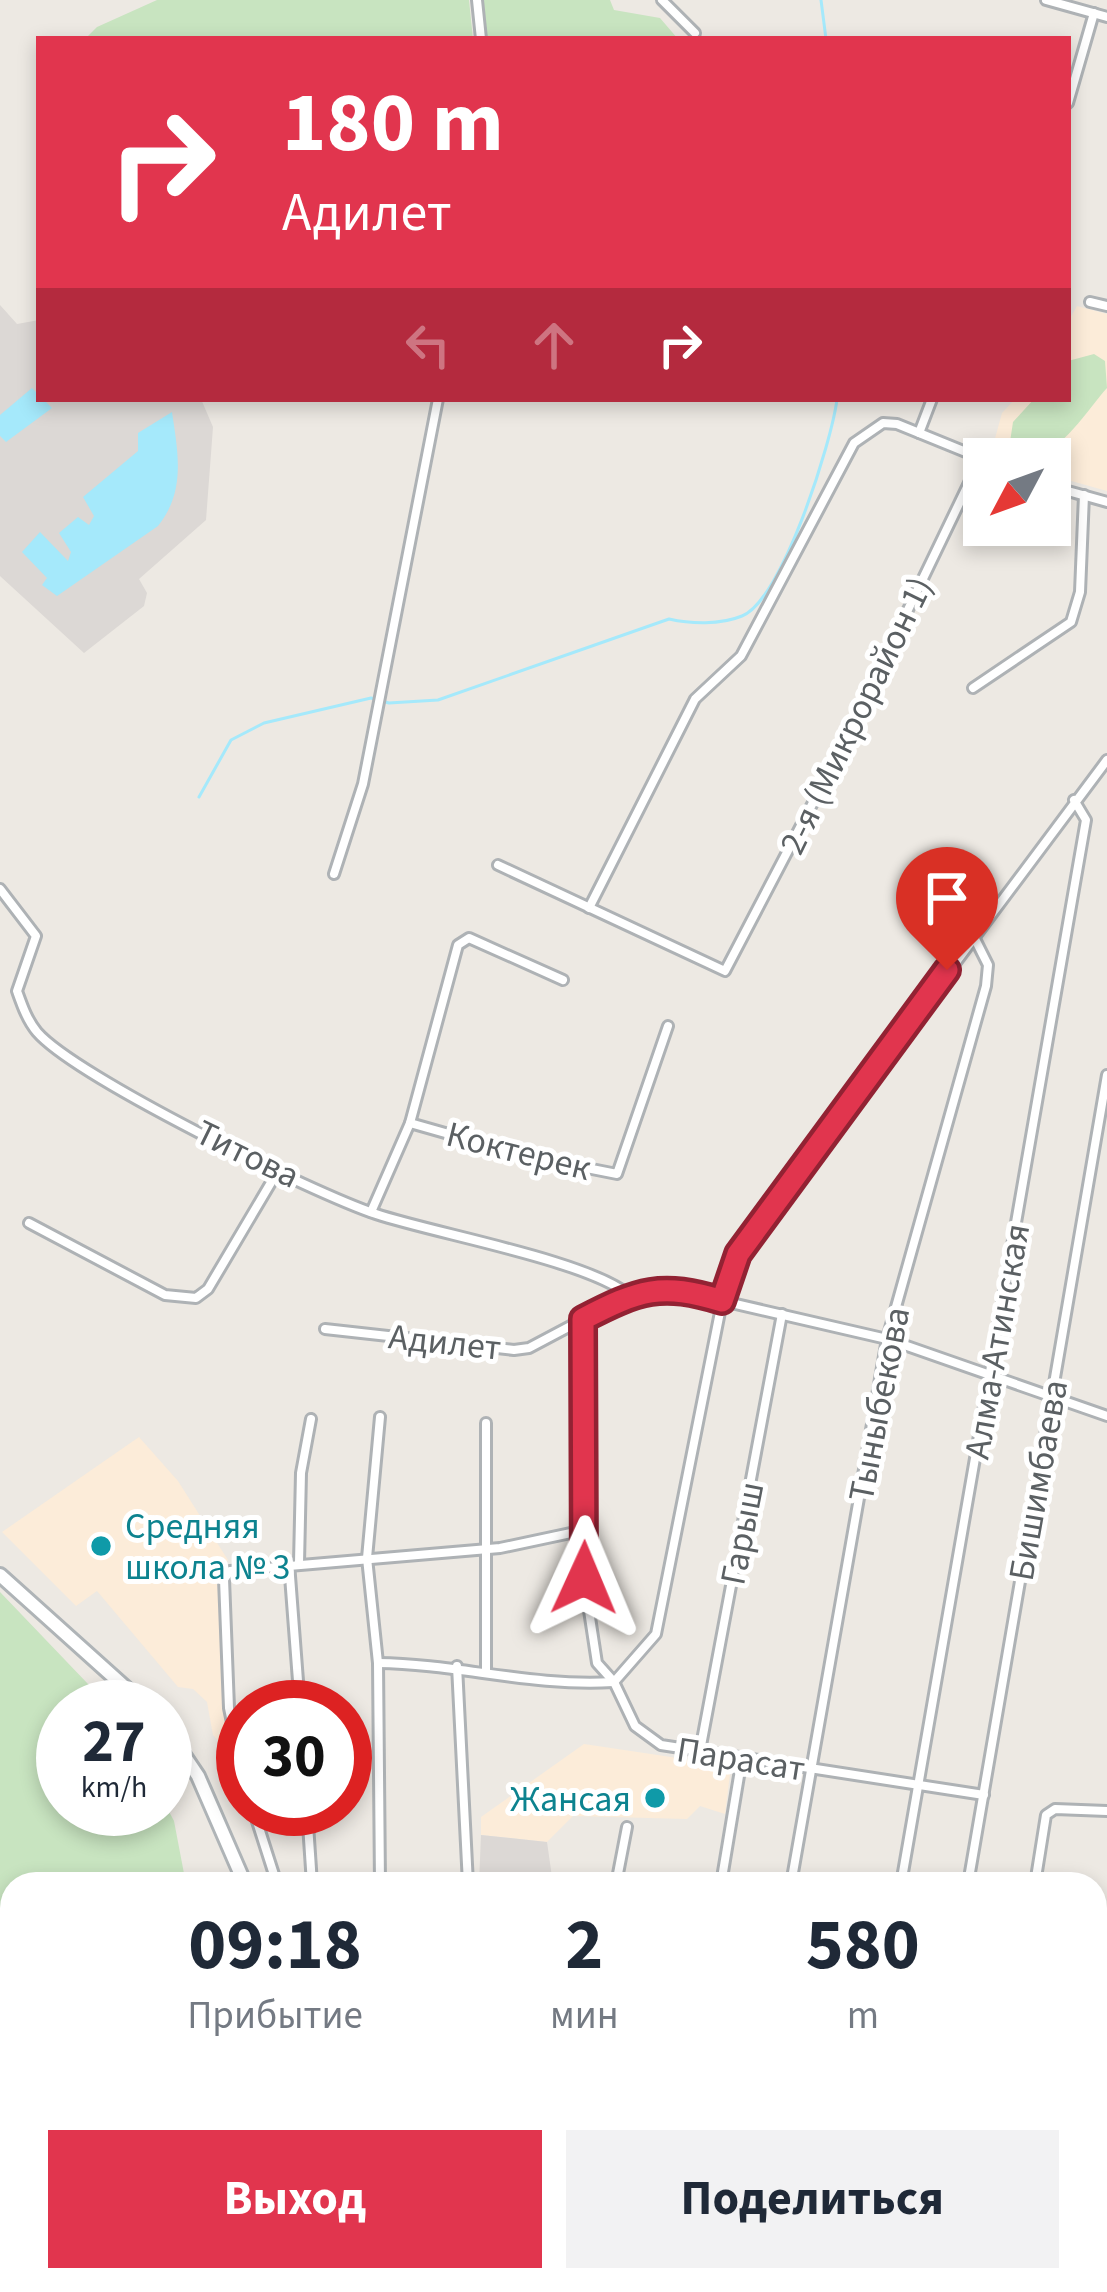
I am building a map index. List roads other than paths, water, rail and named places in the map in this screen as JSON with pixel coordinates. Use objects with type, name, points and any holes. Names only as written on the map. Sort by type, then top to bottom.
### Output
[{"type":"street","points":[[477,0],[481,36]]},
{"type":"street","points":[[662,0],[695,34]]},
{"type":"street","points":[[1046,0],[1107,16]]},
{"type":"street","points":[[1071,93],[1094,13]]},
{"type":"street","points":[[1090,302],[1107,306]]},
{"type":"street","points":[[334,874],[363,784],[437,402]]},
{"type":"street","points":[[919,433],[931,402]]},
{"type":"street","points":[[498,865],[589,909],[695,699],[740,656],[854,443],[883,423],[963,451]]},
{"type":"street","points":[[1071,492],[1107,502]]},
{"type":"street","points":[[973,688],[1071,622],[1080,592],[1084,495]]},
{"type":"street","name":"2-я (Микрорайон 1)","points":[[589,909],[725,971],[840,751],[963,498]]},
{"type":"street","points":[[378,1663],[457,1666],[533,1682],[614,1682],[656,1634],[722,1301],[738,1254],[1107,760]]},
{"type":"street","name":"Алма-Атинская","points":[[903,1872],[1086,820],[1074,800]]},
{"type":"street","name":"Титова","points":[[0,889],[36,936],[17,991],[38,1032],[140,1099],[371,1212],[573,1270],[629,1294]]},
{"type":"street","name":"Тыныбекова","points":[[793,1872],[887,1339],[986,986],[988,965],[973,935]]},
{"type":"street","points":[[371,1212],[410,1123],[458,945],[469,938],[563,980]]},
{"type":"street","name":"Коктерек","points":[[410,1123],[526,1156],[616,1174],[668,1026]]},
{"type":"street","name":"Бишимбаева","points":[[970,1872],[1107,1075]]},
{"type":"street","points":[[29,1222],[164,1295],[196,1298],[208,1289],[279,1168]]},
{"type":"street","name":"Адилет","points":[[325,1329],[514,1350],[629,1294],[671,1289],[887,1339],[1107,1416]]},
{"type":"street","name":"Гарыш","points":[[700,1751],[782,1314]]},
{"type":"street","name":"Парасат","points":[[583,1319],[584,1578],[597,1663],[648,1739],[984,1795]]},
{"type":"street","points":[[380,1417],[368,1558],[378,1663],[380,1872]]},
{"type":"street","points":[[299,1680],[294,1563],[311,1419]]},
{"type":"street","points":[[486,1423],[486,1671]]},
{"type":"street","points":[[228,1680],[224,1579],[238,1567],[485,1549],[585,1530]]},
{"type":"street","points":[[0,1575],[117,1680]]},
{"type":"street","points":[[457,1666],[467,1872]]},
{"type":"street","points":[[723,1872],[742,1758]]},
{"type":"street","points":[[192,1767],[240,1872]]},
{"type":"street","points":[[1037,1872],[1046,1815],[1055,1809],[1107,1811]]},
{"type":"street","points":[[618,1872],[627,1828]]},
{"type":"street","points":[[262,1836],[273,1872]]},
{"type":"street","points":[[309,1836],[311,1872]]},
{"type":"water","points":[[32,388],[36,402],[52,408],[6,442],[0,436],[0,415]]},
{"type":"water","points":[[172,412],[178,471],[167,513],[158,526],[57,596],[42,585],[47,578],[22,552],[40,532],[68,561],[71,552],[59,533],[78,517],[89,525],[94,516],[83,497],[138,451],[138,433]]},
{"type":"waterway","points":[[821,0],[826,36]]},
{"type":"waterway","points":[[199,797],[231,740],[264,723],[371,698],[389,703],[438,700],[669,619],[706,623],[742,616],[773,582],[803,518],[836,402]]},
{"type":"place","name":"Средняя школа № 3","points":[[101,1546]]},
{"type":"place","name":"Жансая","points":[[655,1798]]}]
